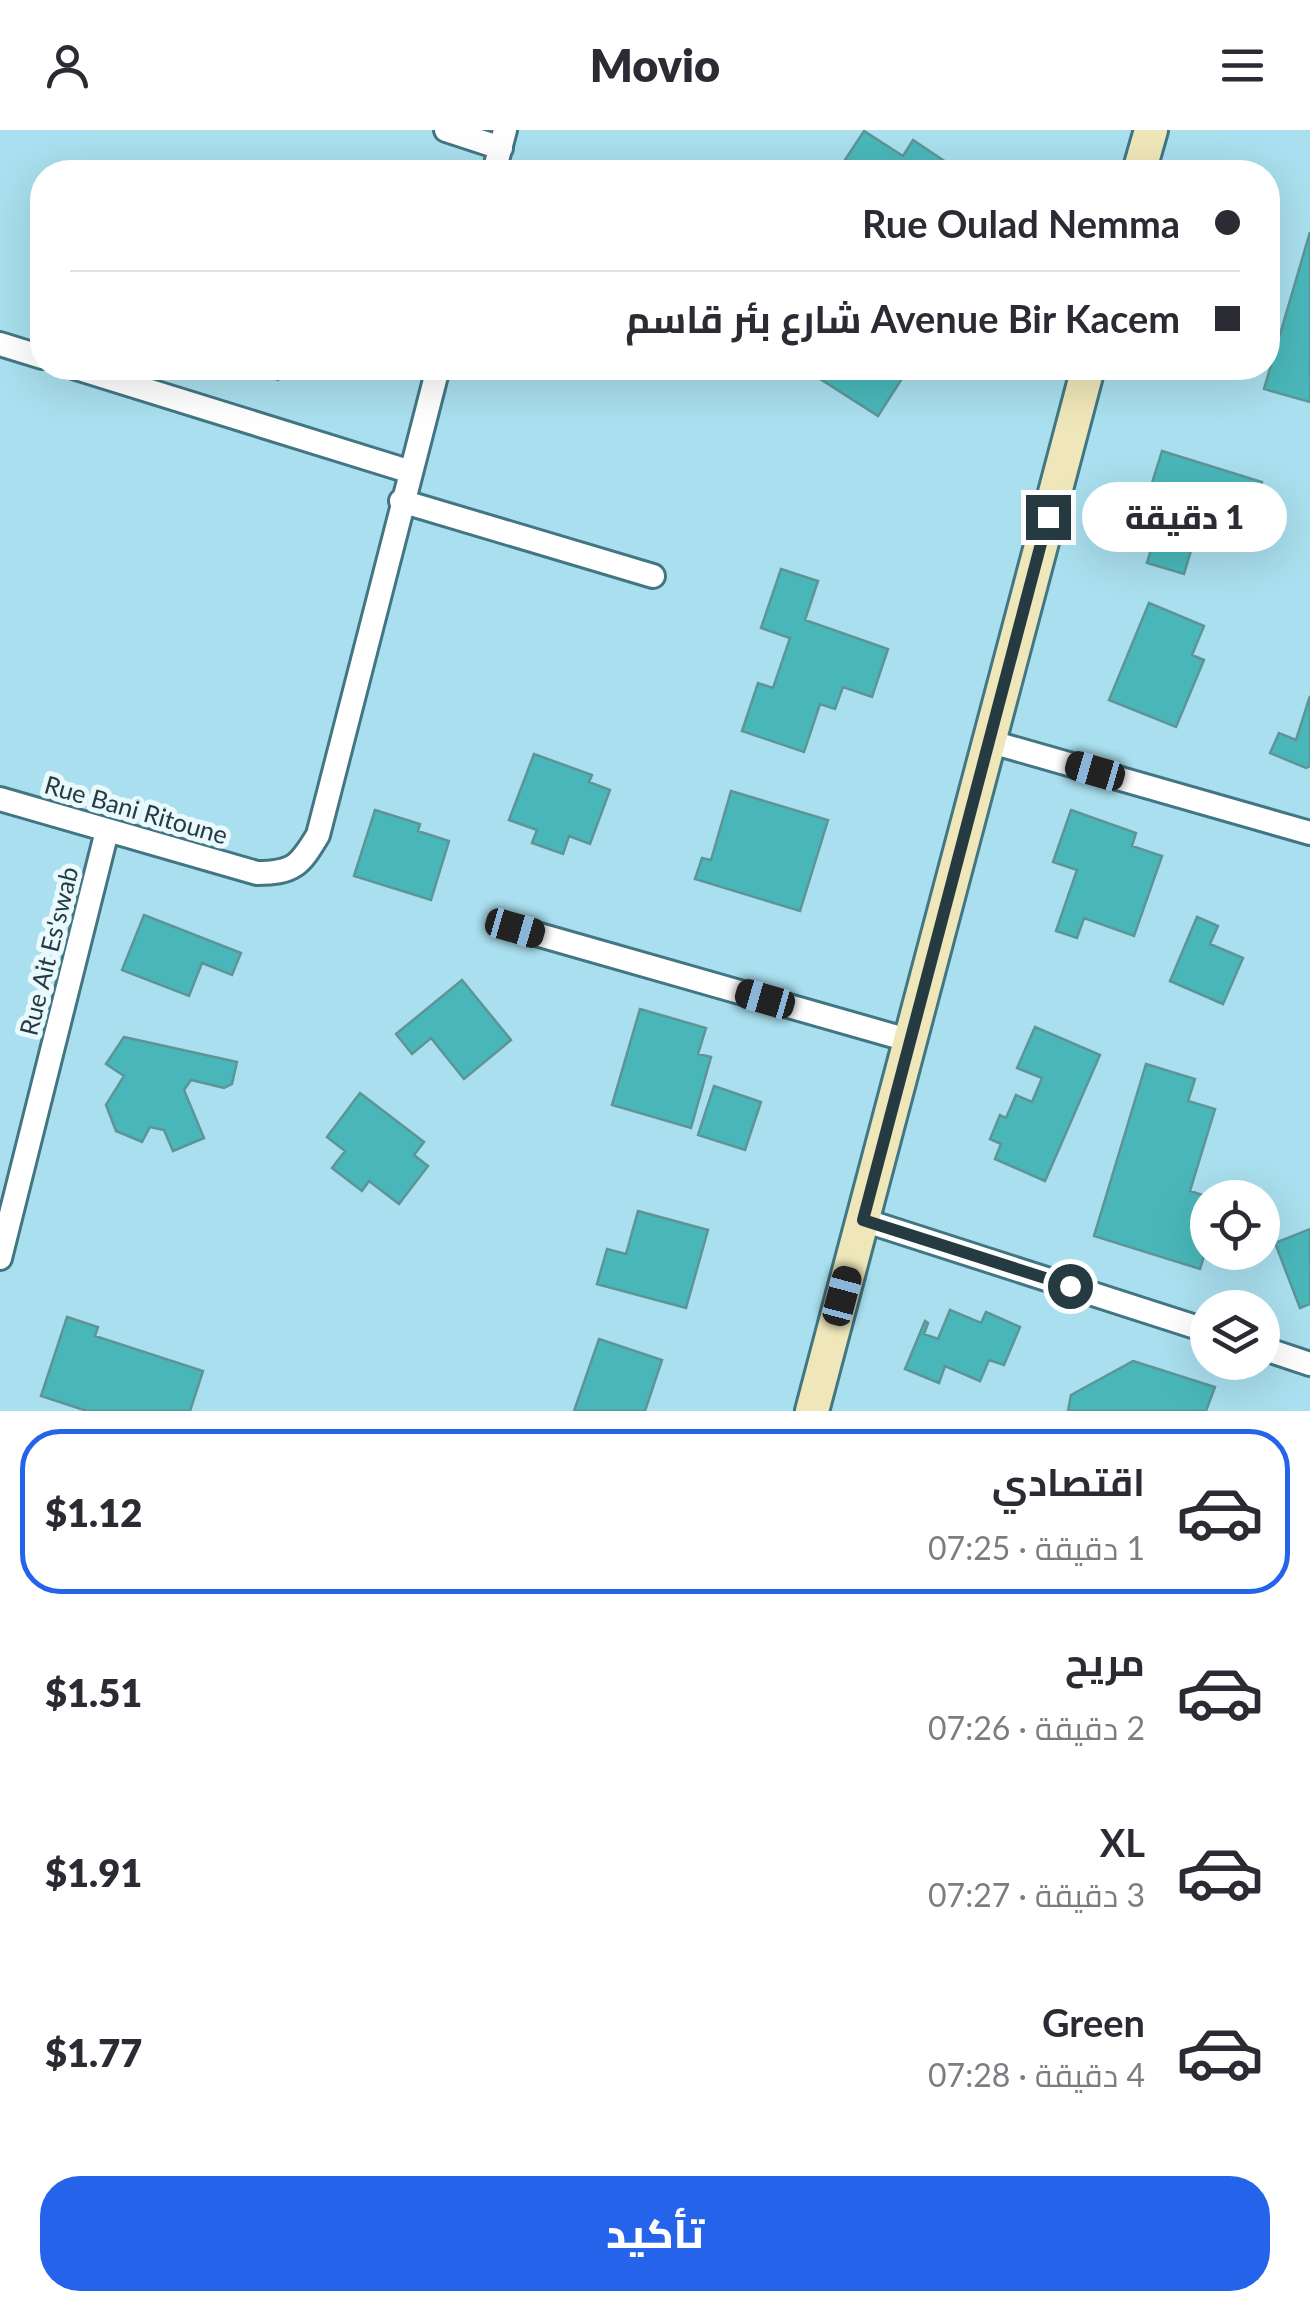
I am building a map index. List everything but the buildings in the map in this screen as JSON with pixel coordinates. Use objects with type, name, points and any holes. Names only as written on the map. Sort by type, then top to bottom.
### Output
[{"type":"street","points":[[446,130],[503,139]]},
{"type":"street","points":[[1143,160],[1152,130]]},
{"type":"street","points":[[0,344],[30,353]]},
{"type":"street","points":[[115,380],[408,471]]},
{"type":"street","points":[[435,380],[401,501],[653,576]]},
{"type":"street","points":[[812,1411],[1085,380]]},
{"type":"street","name":"Rue Bani Ritoune","points":[[0,799],[257,874],[283,873],[303,860],[318,835],[401,501]]},
{"type":"street","points":[[988,740],[1310,833]]},
{"type":"street","name":"Rue Ait Es'swab","points":[[0,1258],[107,831]]},
{"type":"street","points":[[515,928],[908,1040]]},
{"type":"street","points":[[863,1220],[1190,1325]]},
{"type":"street","points":[[1280,1354],[1310,1364]]},
{"type":"route","points":[[1048,517],[863,1220],[1070,1286]]}]
